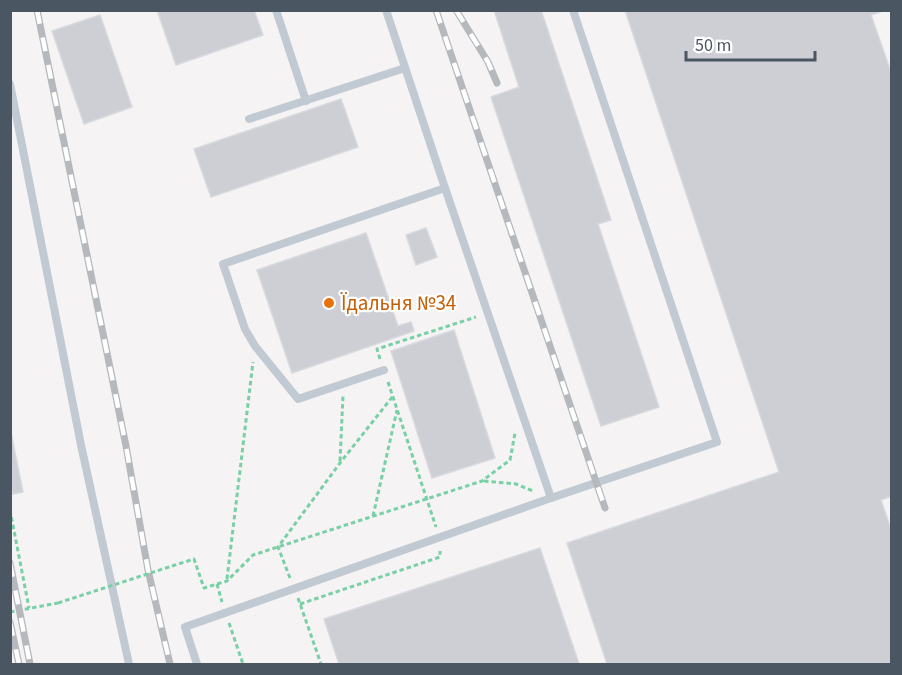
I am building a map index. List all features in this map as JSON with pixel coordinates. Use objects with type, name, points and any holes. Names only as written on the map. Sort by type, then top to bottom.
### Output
[{"type":"lane","points":[[276,10],[306,101]]},
{"type":"lane","points":[[386,10],[444,188],[551,498]]},
{"type":"lane","points":[[197,664],[185,627],[717,442],[573,10]]},
{"type":"lane","points":[[249,119],[405,68]]},
{"type":"lane","points":[[10,84],[81,444],[129,664]]},
{"type":"lane","points":[[384,370],[298,399],[255,346],[245,329],[223,264],[444,188]]},
{"type":"path","points":[[440,537],[377,350],[477,317]]},
{"type":"path","points":[[227,581],[255,346]]},
{"type":"path","points":[[340,463],[344,383]]},
{"type":"path","points":[[278,547],[393,396]]},
{"type":"path","points":[[373,516],[397,408]]},
{"type":"path","points":[[10,612],[58,603],[194,559],[204,588],[227,581],[253,555],[482,481],[510,460],[515,432]]},
{"type":"path","points":[[482,481],[516,484],[551,498]]},
{"type":"path","points":[[10,510],[29,608]]},
{"type":"path","points":[[321,664],[300,604],[440,557]]},
{"type":"building","points":[[157,10],[254,10],[263,35],[176,65]]},
{"type":"building","points":[[494,10],[541,10],[611,220],[598,224],[659,407],[601,426],[491,97],[519,87]]},
{"type":"building","points":[[625,10],[886,10],[871,15],[892,75],[892,496],[881,500],[892,532],[892,664],[607,664],[567,543],[779,472]]},
{"type":"building","points":[[100,15],[132,107],[84,124],[52,31]]},
{"type":"building","points":[[341,99],[358,147],[211,197],[194,149]]},
{"type":"building","points":[[426,228],[437,257],[416,265],[406,235]]},
{"type":"building","points":[[366,233],[398,326],[411,322],[414,331],[292,373],[257,270]]},
{"type":"building","points":[[454,330],[495,458],[432,478],[391,351]]},
{"type":"building","points":[[10,428],[23,492],[13,494],[10,479]]},
{"type":"building","points":[[540,548],[579,664],[339,664],[324,619]]},
{"type":"railway","points":[[37,10],[126,446],[148,570],[170,664]]},
{"type":"railway","points":[[436,10],[605,508]]},
{"type":"railway","points":[[456,10],[488,62],[497,83]]},
{"type":"railway","points":[[10,563],[30,664]]},
{"type":"railway","points":[[10,622],[19,664]]},
{"type":"place","name":"Їдальня №34","points":[[329,303]]}]
